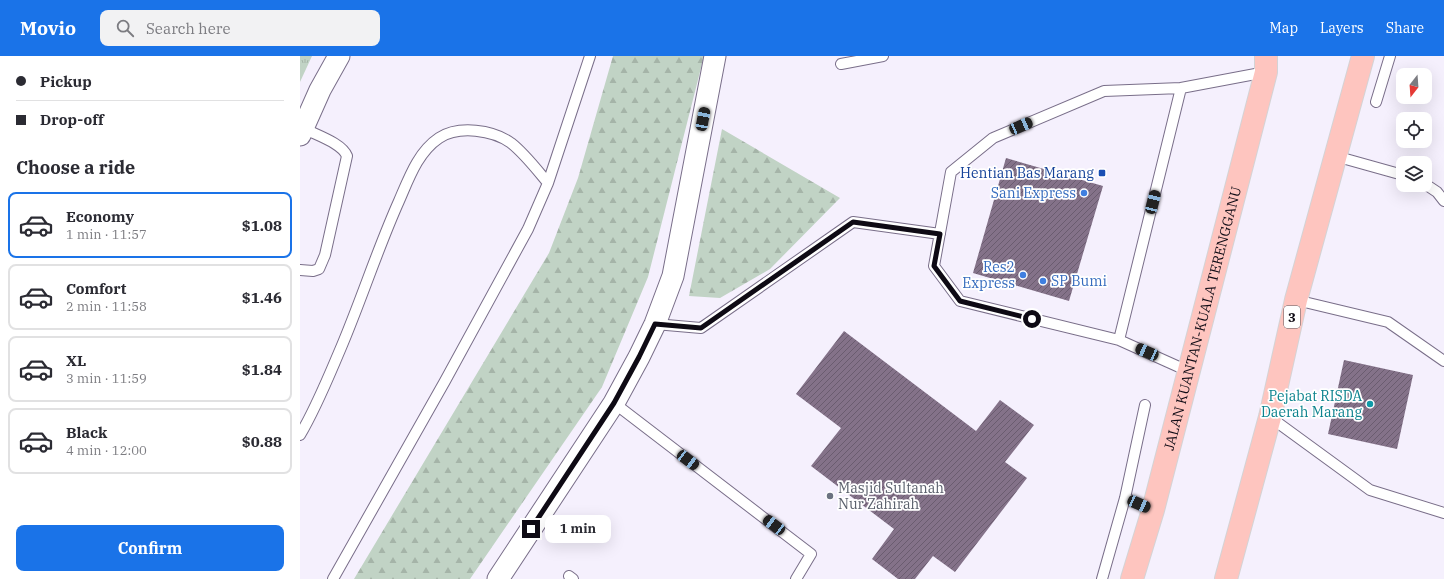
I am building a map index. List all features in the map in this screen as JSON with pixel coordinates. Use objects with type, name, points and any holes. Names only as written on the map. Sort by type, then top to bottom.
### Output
[{"type":"highway","name":"3","points":[[1226,579],[1270,418],[1296,300],[1363,56]]},
{"type":"highway","name":"JALAN KUANTAN-KUALA TERENGGANU","points":[[1132,579],[1153,510],[1266,64]]},
{"type":"street","points":[[301,132],[320,90],[339,56]]},
{"type":"street","points":[[498,579],[614,403],[655,324],[673,276],[715,56]]},
{"type":"lane","points":[[333,579],[445,381],[528,229],[548,183],[590,56]]},
{"type":"lane","points":[[841,64],[883,56]]},
{"type":"lane","points":[[1376,102],[1390,56]]},
{"type":"lane","points":[[1188,371],[1119,340],[960,301],[934,266],[951,172],[993,138],[1104,91],[1182,88],[1266,64]]},
{"type":"lane","points":[[1119,340],[1182,88]]},
{"type":"lane","points":[[300,435],[340,350],[391,219],[418,160],[427,147],[440,137],[463,130],[476,130],[510,143],[529,161],[548,183]]},
{"type":"lane","points":[[300,270],[313,271],[319,269],[326,255],[347,156],[345,151],[339,146],[301,132]]},
{"type":"lane","points":[[1335,156],[1396,173]]},
{"type":"lane","points":[[1432,189],[1437,192],[1444,201]]},
{"type":"lane","points":[[655,324],[701,328],[853,222],[940,234]]},
{"type":"lane","points":[[1296,300],[1388,322],[1444,361]]},
{"type":"lane","points":[[614,403],[811,554],[796,579]]},
{"type":"lane","points":[[1102,579],[1124,498],[1145,405]]},
{"type":"lane","points":[[1270,418],[1370,490],[1444,513]]},
{"type":"lane","points":[[1124,498],[1153,510]]},
{"type":"green space","points":[[300,56],[312,56],[300,82]]},
{"type":"green space","points":[[613,56],[704,56],[648,277],[602,387],[470,579],[354,579],[549,253],[578,178]]},
{"type":"green space","points":[[722,129],[840,198],[770,269],[720,298],[689,296]]},
{"type":"building","points":[[1006,158],[1103,186],[1069,301],[973,273]]},
{"type":"building","points":[[844,331],[976,431],[1000,400],[1034,425],[1005,462],[1027,478],[955,572],[933,556],[915,579],[898,579],[872,559],[894,529],[811,466],[841,428],[796,394]]},
{"type":"building","name":"Pejabat RISDA Daerah Marang","points":[[1344,360],[1413,375],[1397,449],[1328,434]]},
{"type":"place","name":"Hentian Bas Marang","points":[[1102,173]]},
{"type":"place","name":"Sani Express","points":[[1084,193]]},
{"type":"place","name":"Res2 Express","points":[[1023,275]]},
{"type":"place","name":"SP Bumi","points":[[1043,281]]},
{"type":"place","name":"Pejabat RISDA Daerah Marang","points":[[1370,404]]},
{"type":"place","name":"Masjid Sultanah Nur Zahirah","points":[[830,496]]},
{"type":"route","points":[[531,529],[614,403],[655,324],[701,328],[853,222],[940,234],[934,266],[960,301],[1032,319]]}]
